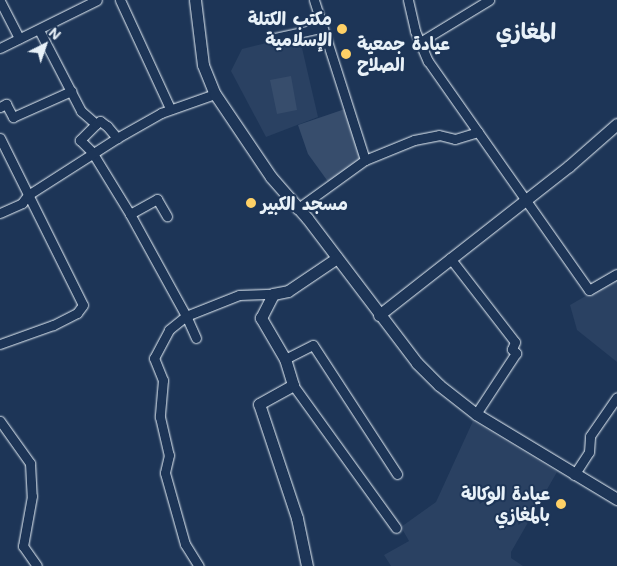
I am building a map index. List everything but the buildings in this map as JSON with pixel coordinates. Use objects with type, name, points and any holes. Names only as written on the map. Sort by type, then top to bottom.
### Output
[{"type":"street","points":[[0,48],[97,0]]},
{"type":"street","points":[[120,0],[170,108]]},
{"type":"street","points":[[195,0],[202,65],[215,94],[241,137],[337,258],[379,315],[439,385],[476,414],[574,475],[617,499]]},
{"type":"street","points":[[314,0],[320,28],[366,160]]},
{"type":"street","points":[[408,0],[420,42],[428,61],[589,290],[617,274]]},
{"type":"street","points":[[420,42],[489,0]]},
{"type":"street","points":[[0,1],[19,38]]},
{"type":"street","points":[[275,38],[320,28]]},
{"type":"street","points":[[39,30],[81,111],[96,124]]},
{"type":"street","points":[[0,107],[6,104],[13,117],[71,91]]},
{"type":"street","points":[[0,213],[22,203],[28,195],[117,138],[170,108],[215,94]]},
{"type":"street","points":[[117,138],[100,121],[80,140],[93,154],[130,214],[186,316],[196,338]]},
{"type":"street","points":[[379,315],[617,124]]},
{"type":"street","points":[[297,208],[366,160],[414,140],[439,135],[455,138],[478,132]]},
{"type":"street","points":[[0,138],[83,305],[77,313],[53,326],[0,344]]},
{"type":"street","points":[[130,214],[157,199],[167,216]]},
{"type":"street","points":[[199,566],[185,544],[165,473],[169,455],[160,417],[164,380],[154,358],[169,330],[186,316],[238,295],[273,294],[288,291],[337,258]]},
{"type":"street","points":[[450,258],[515,342],[512,349],[516,353],[476,414]]},
{"type":"street","points":[[273,294],[261,318],[285,359],[293,385],[396,528]]},
{"type":"street","points":[[285,359],[313,345],[397,474]]},
{"type":"street","points":[[293,385],[259,404],[297,518],[308,566]]},
{"type":"street","points":[[574,475],[589,452],[590,436],[617,397]]},
{"type":"street","points":[[0,421],[30,463],[32,496],[23,546],[37,566]]},
{"type":"shaded area","points":[[299,35],[318,117],[266,137],[231,71],[242,49]]},
{"type":"shaded area","points":[[291,76],[297,110],[277,114],[270,80]]},
{"type":"shaded area","points":[[345,109],[364,161],[329,183],[308,154],[298,125]]},
{"type":"shaded area","points":[[617,278],[617,362],[577,330],[570,305]]},
{"type":"shaded area","points":[[473,421],[557,472],[511,552],[511,558],[523,566],[391,566],[384,555],[409,541],[401,527],[436,502]]},
{"type":"place","name":"مكتب الكتلة الإسلامية","points":[[342,29]]},
{"type":"place","name":"عيادة جمعية الصلاح","points":[[346,54]]},
{"type":"place","name":"مسجد الكبير","points":[[251,203]]},
{"type":"place","name":"عيادة الوكالة بالمغازي","points":[[561,504]]},
{"type":"district","name":"المغازي","points":[[526,31]]}]
